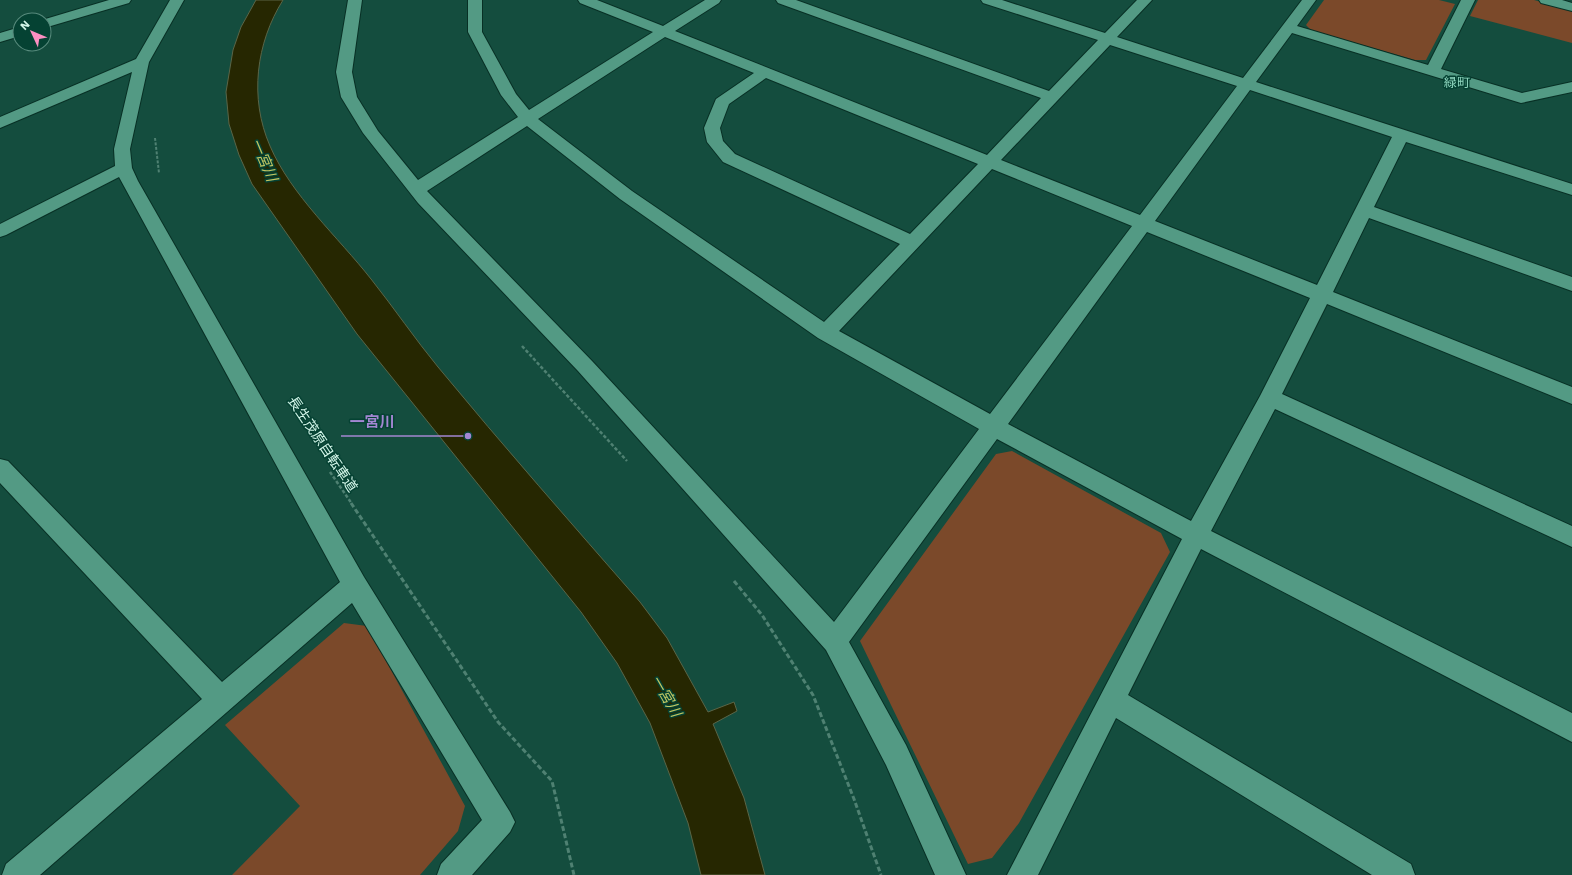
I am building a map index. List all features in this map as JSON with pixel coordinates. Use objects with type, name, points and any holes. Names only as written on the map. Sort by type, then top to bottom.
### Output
[{"type":"street","points":[[52,22],[124,0]]},
{"type":"street","points":[[177,0],[142,62],[122,149],[124,168],[133,188],[354,585],[500,822],[452,875]]},
{"type":"street","points":[[355,0],[344,72],[349,97],[371,133],[424,199],[585,366],[835,641],[896,755],[951,875]]},
{"type":"street","points":[[475,0],[475,32],[509,95],[528,119],[626,195],[825,333],[995,427],[1196,535],[1572,728]]},
{"type":"street","points":[[585,0],[1322,294],[1572,396]]},
{"type":"street","points":[[417,189],[714,0]]},
{"type":"street","points":[[783,0],[1052,97]]},
{"type":"street","points":[[988,0],[1572,190]]},
{"type":"street","points":[[825,333],[1145,0]]},
{"type":"street","points":[[835,641],[995,427],[1309,0]]},
{"type":"street","points":[[1432,71],[1468,0]]},
{"type":"street","points":[[1546,0],[1572,7]]},
{"type":"street","points":[[1289,28],[1521,98],[1572,87]]},
{"type":"street","points":[[0,38],[12,34]]},
{"type":"street","points":[[0,123],[142,62]]},
{"type":"street","points":[[765,72],[722,102],[712,128],[715,142],[729,158],[912,242]]},
{"type":"street","points":[[1022,875],[1196,535],[1270,398],[1402,134]]},
{"type":"street","points":[[0,231],[124,168]]},
{"type":"street","points":[[1364,210],[1572,284]]},
{"type":"street","points":[[1270,398],[1572,537]]},
{"type":"street","points":[[0,468],[221,700]]},
{"type":"street","points":[[17,875],[354,585]]},
{"type":"street","points":[[1111,700],[1400,875]]},
{"type":"path","points":[[154,132],[160,177]]},
{"type":"path","points":[[520,343],[630,464]]},
{"type":"path","name":"長生茂原自転車道","points":[[327,467],[498,722],[552,781],[574,875]]},
{"type":"path","points":[[732,579],[762,615],[813,694],[854,800],[880,875]]},
{"type":"shaded area","points":[[1324,0],[1439,0],[1455,4],[1426,60],[1415,60],[1311,30],[1306,25]]},
{"type":"shaded area","points":[[1478,0],[1534,0],[1572,10],[1572,43],[1470,16]]},
{"type":"shaded area","points":[[1012,451],[1161,533],[1170,552],[1019,823],[992,858],[968,864],[860,641],[996,454]]},
{"type":"shaded area","points":[[344,623],[367,626],[465,806],[458,831],[420,875],[232,875],[300,806],[225,725]]},
{"type":"water","name":"一宮川","points":[[256,0],[283,0],[267,34],[261,52],[258,71],[259,109],[263,128],[279,164],[302,199],[371,279],[438,367],[640,602],[667,638],[708,712],[734,702],[737,711],[713,724],[744,798],[765,875],[701,875],[688,823],[650,723],[617,663],[581,612],[357,334],[252,184],[239,155],[229,124],[226,92],[233,50],[241,27]]},
{"type":"place","name":"一宮川","points":[[468,436]]},
{"type":"district","name":"緑町","points":[[1457,82]]}]
